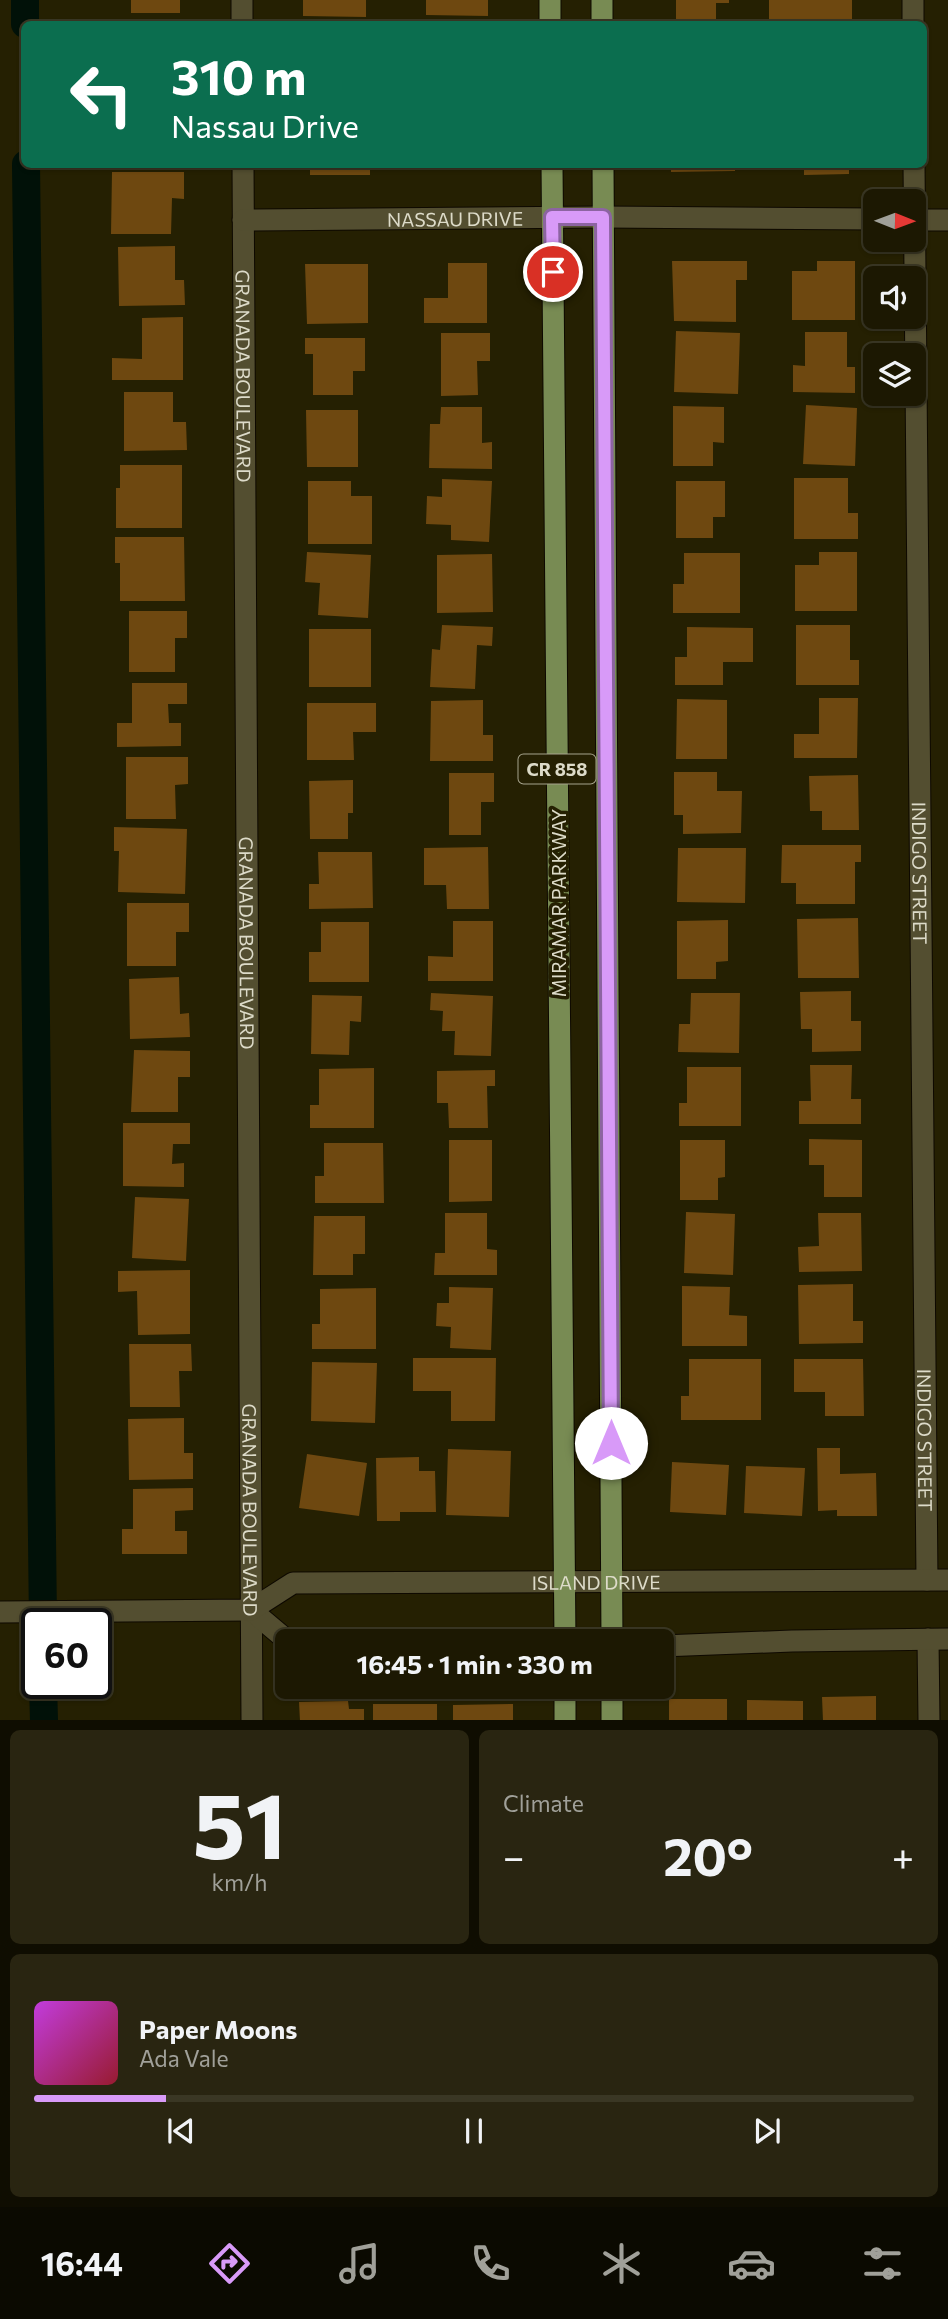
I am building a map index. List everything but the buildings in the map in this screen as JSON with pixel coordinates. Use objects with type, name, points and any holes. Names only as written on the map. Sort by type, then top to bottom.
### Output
[{"type":"main road","points":[[550,0],[550,21]]},
{"type":"main road","points":[[602,0],[602,21]]},
{"type":"main road","name":"MIRAMAR PARKWAY","points":[[552,168],[565,1629]]},
{"type":"main road","name":"CR 858","points":[[603,168],[612,1629]]},
{"type":"main road","points":[[565,1699],[565,1720]]},
{"type":"main road","points":[[612,1699],[612,1720]]},
{"type":"street","points":[[242,0],[242,21]]},
{"type":"street","points":[[913,0],[914,21]]},
{"type":"street","name":"GRANADA BOULEVARD","points":[[243,168],[252,1720]]},
{"type":"street","name":"INDIGO STREET","points":[[914,168],[914,189]]},
{"type":"street","name":"NASSAU DRIVE","points":[[243,220],[552,217],[863,219]]},
{"type":"street","points":[[926,220],[948,220]]},
{"type":"street","name":"INDIGO STREET","points":[[915,252],[937,1580]]},
{"type":"street","name":"ISLAND DRIVE","points":[[251,1610],[293,1583],[937,1580]]},
{"type":"street","points":[[0,1612],[251,1610],[275,1630]]},
{"type":"street","points":[[674,1646],[938,1639],[929,1720]]},
{"type":"waterway","points":[[25,0],[25,21]]},
{"type":"waterway","points":[[26,168],[43,1608]]},
{"type":"waterway","points":[[43,1699],[44,1720]]},
{"type":"route","points":[[553,272],[552,217],[603,217],[611,1443]]}]
